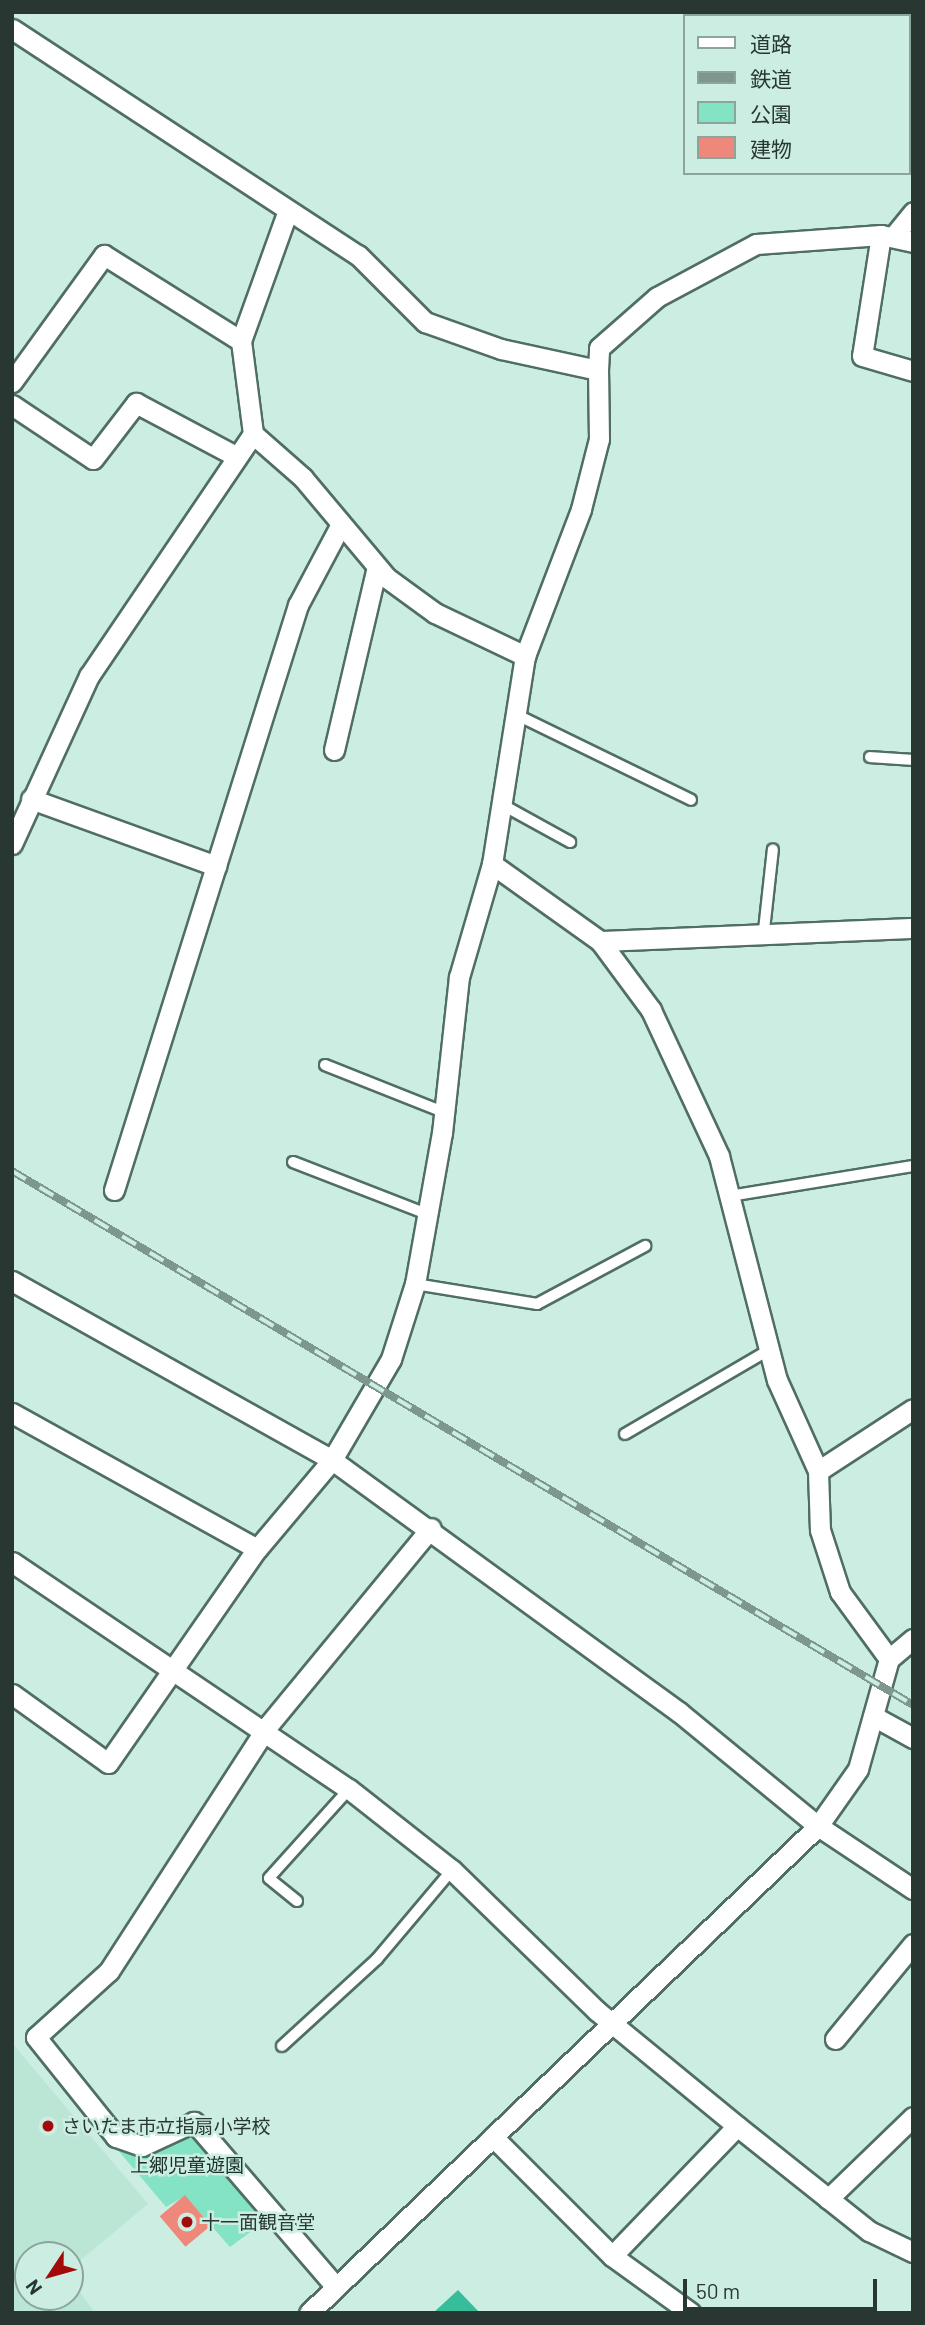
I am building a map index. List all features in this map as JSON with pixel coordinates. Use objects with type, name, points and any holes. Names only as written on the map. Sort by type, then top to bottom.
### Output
[{"type":"street","points":[[12,29],[287,213],[358,255],[425,322],[500,349],[598,370]]},
{"type":"street","points":[[913,212],[887,236],[862,356],[913,371]]},
{"type":"street","points":[[287,213],[241,341],[253,434],[303,478],[339,528],[377,567],[435,613],[525,656]]},
{"type":"street","points":[[12,1694],[108,1763],[257,1549],[332,1460],[391,1359],[415,1284],[443,1112],[459,978],[492,864],[513,713],[525,656],[584,497],[598,439],[599,348],[657,297],[756,244],[887,236],[913,242]]},
{"type":"street","points":[[12,382],[104,255],[241,341]]},
{"type":"street","points":[[12,405],[93,459],[136,403],[234,455]]},
{"type":"street","points":[[12,844],[89,676],[234,455],[253,434]]},
{"type":"street","points":[[114,1190],[298,605],[339,528]]},
{"type":"street","points":[[334,750],[377,567]]},
{"type":"street","points":[[31,799],[216,866]]},
{"type":"street","points":[[492,864],[600,942],[651,1010],[719,1156],[769,1350],[818,1471],[820,1530],[840,1592],[889,1658]]},
{"type":"street","points":[[600,942],[764,930],[913,928]]},
{"type":"street","points":[[12,1281],[332,1460],[431,1528],[542,1617],[679,1712],[818,1826],[913,1889]]},
{"type":"street","points":[[818,1471],[913,1409]]},
{"type":"street","points":[[12,1413],[257,1549]]},
{"type":"street","points":[[336,2287],[194,2122],[142,2146],[116,2137],[36,2037],[109,1972],[266,1728],[431,1528]]},
{"type":"street","points":[[12,1562],[266,1728],[349,1789],[452,1870],[611,2022],[737,2126],[869,2231],[912,2251]]},
{"type":"street","points":[[309,2313],[818,1826],[858,1769],[889,1658],[913,1639]]},
{"type":"street","points":[[873,1716],[913,1738]]},
{"type":"street","points":[[835,2039],[913,1944]]},
{"type":"street","points":[[828,2199],[913,2118]]},
{"type":"street","points":[[612,2256],[737,2126]]},
{"type":"street","points":[[494,2137],[612,2256],[691,2313]]},
{"type":"lane","points":[[513,713],[691,800]]},
{"type":"lane","points":[[870,757],[913,760]]},
{"type":"lane","points":[[500,804],[570,842]]},
{"type":"lane","points":[[764,930],[773,849]]},
{"type":"lane","points":[[325,1065],[443,1112]]},
{"type":"lane","points":[[293,1162],[427,1214]]},
{"type":"lane","points":[[730,1196],[913,1166]]},
{"type":"lane","points":[[415,1284],[537,1304],[645,1246]]},
{"type":"lane","points":[[625,1434],[769,1350]]},
{"type":"lane","points":[[298,1901],[269,1878],[349,1789]]},
{"type":"lane","points":[[282,2046],[377,1959],[452,1870]]},
{"type":"shaded area","name":"さいたま市立指扇小学校","points":[[12,2043],[148,2204],[84,2257],[84,2241],[14,2241],[14,2311],[84,2311],[84,2298],[95,2313],[12,2313]]},
{"type":"green space","name":"上郷児童遊園","points":[[194,2122],[269,2218],[230,2247],[185,2196],[166,2207],[117,2149]]},
{"type":"green space","points":[[458,2290],[480,2313],[433,2313]]},
{"type":"building","name":"十一面観音堂","points":[[185,2195],[211,2226],[185,2247],[160,2216]]},
{"type":"railway","points":[[12,1171],[913,1705]]},
{"type":"place","name":"さいたま市立指扇小学校","points":[[48,2126]]},
{"type":"place","name":"十一面観音堂","points":[[187,2222]]}]
